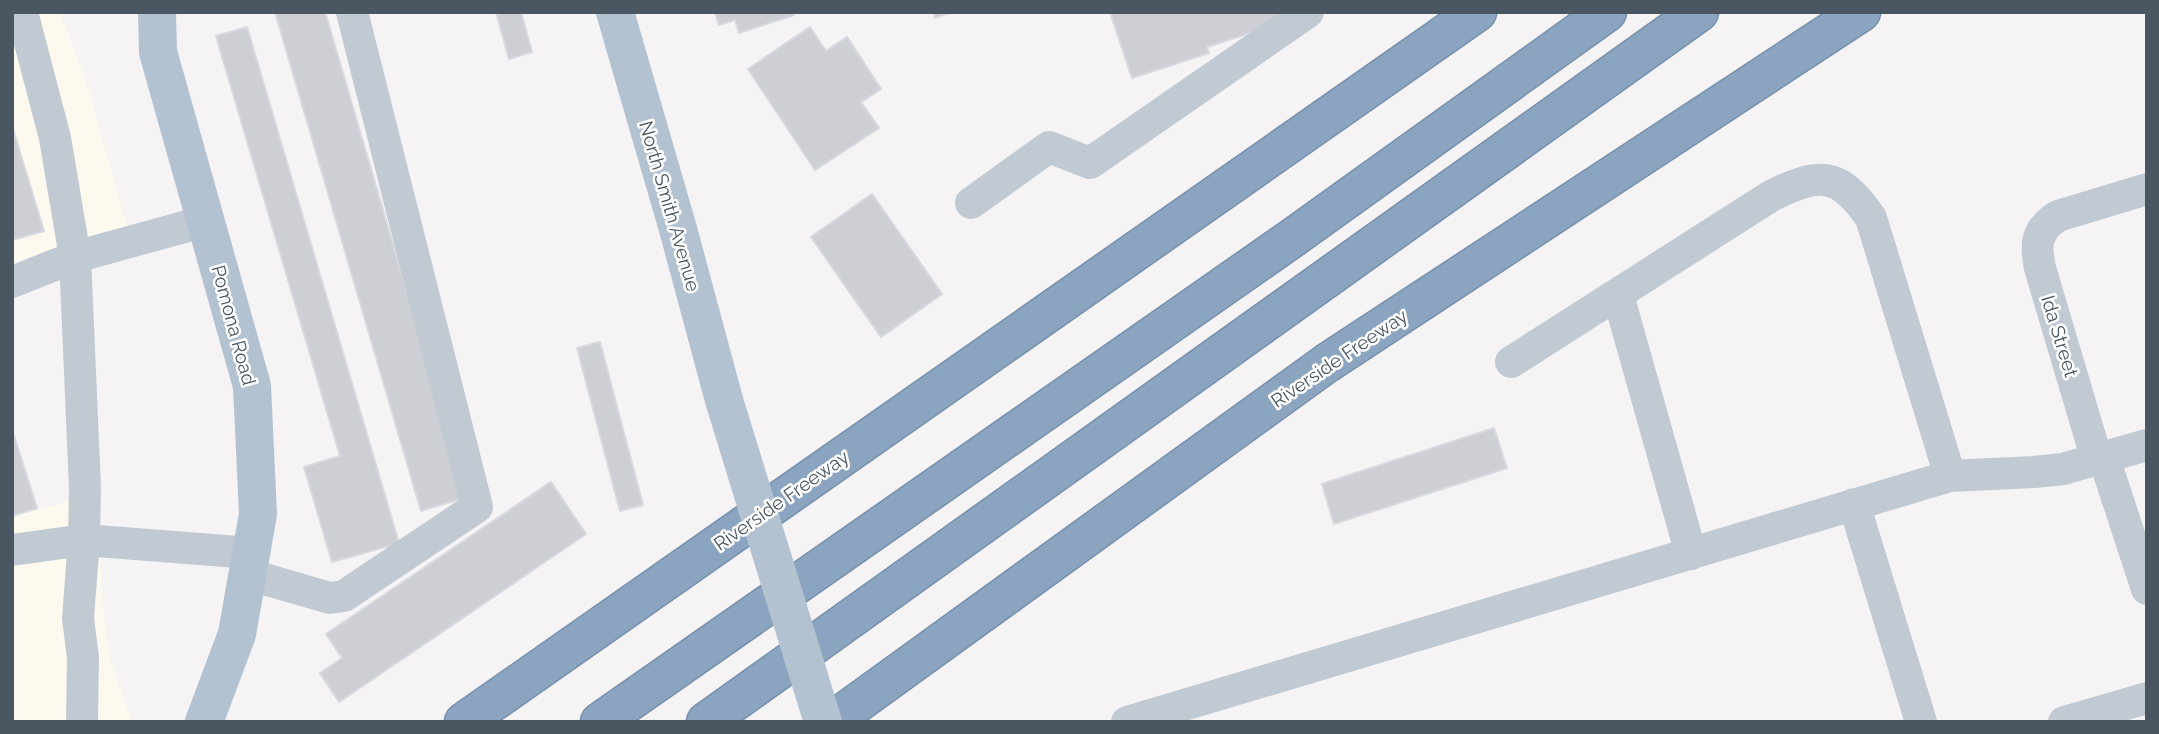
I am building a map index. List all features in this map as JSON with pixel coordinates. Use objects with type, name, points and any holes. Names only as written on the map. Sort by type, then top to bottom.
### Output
[{"type":"highway","name":"Riverside Freeway","points":[[464,722],[1477,12]]},
{"type":"highway","points":[[600,722],[1291,239],[1607,12]]},
{"type":"highway","points":[[706,722],[1699,12]]},
{"type":"highway","name":"Riverside Freeway","points":[[831,722],[1327,363],[1861,12]]},
{"type":"main road","name":"Pomona Road","points":[[157,12],[158,52],[252,386],[258,514],[237,634],[204,722]]},
{"type":"main road","name":"North Smith Avenue","points":[[615,12],[724,400],[823,722]]},
{"type":"street","points":[[22,12],[55,138],[75,257],[85,488],[78,618],[83,658],[82,722]]},
{"type":"street","points":[[12,550],[84,540],[249,564],[330,598],[344,596],[477,507],[352,12]]},
{"type":"street","points":[[971,203],[1049,147],[1090,163],[1308,12]]},
{"type":"street","points":[[1511,362],[1771,196],[1799,182],[1819,178],[1839,184],[1857,197],[1871,218],[1950,476]]},
{"type":"street","name":"Ida Street","points":[[2147,189],[2058,216],[2048,222],[2037,241],[2040,268],[2097,453],[2147,589]]},
{"type":"street","points":[[12,282],[75,257],[206,221]]},
{"type":"street","points":[[1618,295],[1691,554]]},
{"type":"street","points":[[1126,722],[1950,476],[2063,469],[2097,453],[2147,446]]},
{"type":"street","points":[[1854,504],[1921,722]]},
{"type":"street","points":[[2064,722],[2147,698]]},
{"type":"shaded area","points":[[12,12],[60,12],[86,81],[129,233],[12,276]]},
{"type":"shaded area","points":[[97,492],[108,652],[132,722],[12,722],[12,518]]},
{"type":"building","points":[[275,12],[325,12],[467,497],[421,511]]},
{"type":"building","points":[[496,12],[521,12],[532,52],[509,59]]},
{"type":"building","points":[[715,12],[794,12],[794,15],[739,33],[735,20],[719,25]]},
{"type":"building","points":[[934,12],[952,12],[935,18]]},
{"type":"building","points":[[1110,12],[1276,12],[1280,23],[1207,47],[1209,53],[1132,78]]},
{"type":"building","points":[[247,27],[399,543],[332,562],[304,467],[340,456],[216,36]]},
{"type":"building","points":[[810,27],[826,51],[847,37],[881,89],[861,102],[879,128],[815,170],[748,69]]},
{"type":"building","points":[[12,126],[44,231],[12,240]]},
{"type":"building","points":[[872,194],[942,294],[881,337],[811,237]]},
{"type":"building","points":[[600,342],[643,505],[620,511],[577,348]]},
{"type":"building","points":[[1494,428],[1507,468],[1334,524],[1322,484]]},
{"type":"building","points":[[12,429],[37,508],[12,516]]},
{"type":"building","points":[[551,482],[586,534],[339,702],[320,673],[342,658],[326,634]]}]
